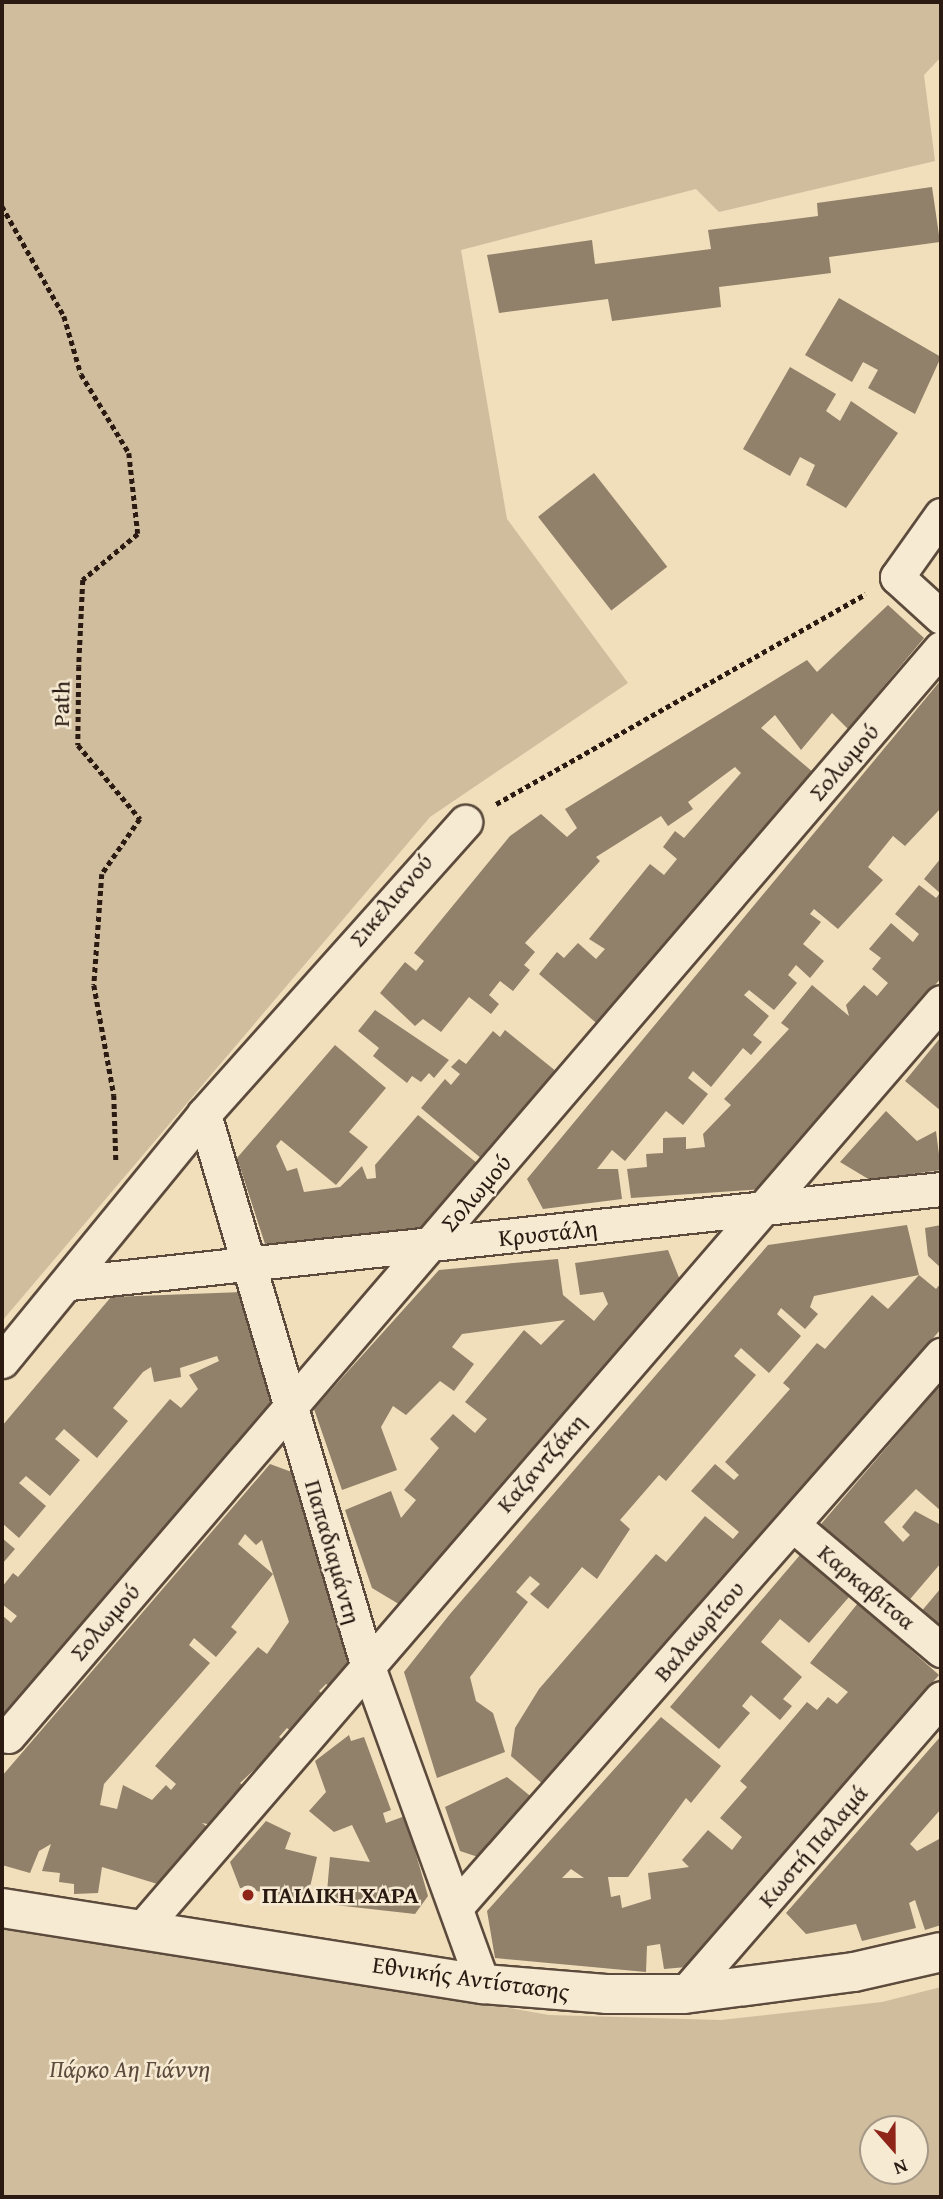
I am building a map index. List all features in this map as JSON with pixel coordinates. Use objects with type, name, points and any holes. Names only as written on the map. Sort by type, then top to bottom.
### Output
[{"type":"main road","name":"Εθνικής Αντίστασης","points":[[2,1908],[144,1926],[483,1984],[684,1994],[855,1972],[941,1952]]},
{"type":"street","points":[[941,515],[897,577],[941,617]]},
{"type":"street","name":"Σολωμού","points":[[8,1736],[941,648]]},
{"type":"street","name":"Σικελιανού","points":[[2,1361],[70,1283],[204,1114],[465,822]]},
{"type":"street","name":"Καζαντζάκη","points":[[144,1926],[367,1664],[941,1002]]},
{"type":"street","name":"Παπαδιαμάντη","points":[[204,1114],[367,1664],[483,1984]]},
{"type":"street","name":"Κρυστάλη","points":[[70,1283],[941,1189]]},
{"type":"street","name":"Βαλαωρίτου","points":[[456,1907],[941,1355]]},
{"type":"street","name":"Καρκαβίτσα","points":[[793,1525],[941,1650]]},
{"type":"street","name":"Κωστή Παλαμά","points":[[684,1994],[941,1698]]},
{"type":"path","name":"Path","points":[[2,206],[64,316],[81,374],[129,453],[138,534],[83,580],[79,666],[78,745],[140,819],[102,874],[94,985],[114,1095],[117,1224]]},
{"type":"path","points":[[465,822],[897,577]]},
{"type":"green space","points":[[2,2],[941,2],[941,57],[924,75],[935,161],[719,212],[696,189],[461,250],[507,519],[628,683],[430,817],[2,1321]]},
{"type":"green space","name":"Πάρκο Αη Γιάννη","points":[[2,1919],[549,2015],[721,2020],[882,2002],[941,1987],[941,2197],[2,2197]]},
{"type":"building","points":[[932,187],[940,242],[829,257],[831,273],[719,287],[721,307],[612,321],[608,299],[499,313],[487,255],[592,240],[595,264],[711,249],[708,230],[818,216],[817,203]]},
{"type":"building","points":[[839,298],[941,357],[915,414],[868,388],[878,370],[863,362],[852,382],[805,355]]},
{"type":"building","points":[[790,367],[836,394],[826,411],[840,421],[851,401],[898,433],[846,508],[806,485],[815,465],[800,457],[790,476],[743,449]]},
{"type":"building","points":[[594,473],[667,567],[611,610],[538,517]]},
{"type":"building","points":[[888,605],[924,638],[848,729],[832,713],[801,750],[775,715],[761,728],[814,773],[601,1027],[539,974],[557,952],[564,958],[578,943],[596,959],[605,949],[589,939],[650,864],[664,875],[677,859],[663,847],[675,831],[684,838],[741,773],[735,767],[688,802],[693,809],[668,826],[661,816],[596,857],[600,861],[525,943],[535,952],[524,965],[530,970],[513,991],[500,981],[489,995],[499,1004],[491,1014],[469,997],[441,1032],[423,1019],[415,1026],[380,993],[405,962],[416,971],[424,961],[414,953],[510,836],[541,814],[567,837],[577,828],[565,809],[807,660],[817,672]]},
{"type":"building","points":[[941,680],[941,808],[905,846],[893,836],[868,867],[883,880],[838,929],[814,909],[810,914],[821,922],[803,944],[824,961],[810,978],[796,965],[788,975],[797,983],[774,1010],[749,990],[744,995],[769,1016],[753,1035],[762,1042],[751,1055],[743,1048],[711,1087],[693,1071],[688,1078],[708,1094],[683,1125],[666,1111],[625,1161],[612,1150],[597,1169],[618,1169],[622,1199],[543,1209],[527,1179]]},
{"type":"building","points":[[941,858],[941,978],[764,1189],[631,1198],[627,1169],[647,1167],[646,1154],[663,1153],[663,1138],[686,1137],[686,1149],[705,1147],[703,1134],[731,1105],[724,1099],[789,1029],[781,1023],[812,985],[849,1016],[846,1005],[864,985],[877,996],[888,983],[872,969],[881,958],[869,949],[891,923],[913,942],[919,934],[895,914],[919,885],[936,898],[940,893],[924,879]]},
{"type":"building","points":[[375,1010],[449,1060],[434,1078],[429,1073],[421,1082],[412,1076],[407,1083],[373,1056],[379,1048],[358,1031]]},
{"type":"building","points":[[505,1030],[562,1076],[488,1164],[421,1108],[445,1079],[451,1085],[460,1074],[451,1067],[459,1059],[466,1064],[493,1031],[500,1037]]},
{"type":"building","points":[[941,1037],[941,1111],[905,1081]]},
{"type":"building","points":[[335,1045],[386,1088],[349,1132],[368,1147],[336,1185],[281,1140],[276,1146],[287,1171],[297,1168],[304,1192],[340,1187],[362,1166],[367,1179],[376,1178],[375,1165],[418,1115],[483,1168],[429,1230],[265,1244],[237,1158]]},
{"type":"building","points":[[886,1111],[917,1141],[936,1131],[941,1170],[870,1180],[840,1162]]},
{"type":"building","points":[[907,1225],[919,1275],[814,1296],[810,1307],[818,1314],[805,1329],[781,1308],[777,1314],[801,1336],[769,1373],[741,1348],[734,1356],[756,1375],[666,1481],[659,1475],[620,1520],[630,1529],[597,1579],[582,1567],[548,1609],[530,1594],[540,1584],[530,1576],[516,1592],[528,1602],[470,1677],[476,1701],[493,1713],[505,1752],[437,1778],[404,1672],[450,1614],[768,1245]]},
{"type":"building","points":[[941,1225],[941,1268],[928,1256],[925,1228]]},
{"type":"building","points":[[668,1250],[680,1280],[402,1606],[372,1588],[345,1510],[391,1491],[401,1518],[416,1500],[404,1490],[439,1448],[430,1439],[453,1414],[475,1433],[487,1419],[465,1402],[524,1330],[541,1345],[565,1320],[462,1334],[452,1347],[474,1364],[454,1391],[440,1381],[406,1415],[393,1406],[381,1427],[397,1470],[342,1490],[314,1409],[439,1270],[558,1259],[563,1295],[594,1321],[608,1304],[603,1292],[580,1295],[575,1263]]},
{"type":"building","points":[[919,1275],[936,1289],[941,1283],[941,1329],[545,1786],[511,1756],[515,1728],[539,1689],[656,1554],[666,1562],[705,1516],[733,1539],[739,1532],[691,1491],[715,1464],[734,1480],[739,1475],[725,1462],[790,1389],[783,1383],[817,1343],[825,1349],[872,1295],[888,1309]]},
{"type":"building","points":[[243,1292],[278,1401],[2,1718],[2,1615],[11,1623],[17,1616],[2,1604],[2,1587],[13,1573],[18,1577],[170,1399],[181,1408],[198,1389],[189,1375],[219,1361],[217,1356],[180,1368],[181,1377],[154,1382],[151,1367],[143,1372],[113,1408],[128,1421],[97,1458],[64,1429],[55,1439],[80,1460],[50,1496],[26,1476],[19,1483],[46,1506],[19,1538],[2,1523],[2,1426],[111,1297]]},
{"type":"building","points":[[941,1384],[941,1511],[916,1489],[884,1522],[903,1542],[910,1535],[902,1527],[915,1511],[941,1525],[941,1563],[905,1605],[816,1530]]},
{"type":"building","points":[[270,1464],[297,1474],[357,1660],[332,1687],[326,1684],[319,1691],[325,1696],[292,1732],[287,1728],[279,1737],[285,1741],[240,1783],[245,1787],[213,1825],[202,1823],[209,1828],[164,1886],[102,1867],[98,1893],[74,1894],[74,1884],[59,1882],[60,1873],[42,1871],[51,1844],[39,1851],[30,1873],[2,1865],[2,1776]],"holes":[[[245,1534],[256,1545],[262,1540],[289,1622],[267,1654],[258,1647],[155,1766],[176,1784],[171,1790],[166,1785],[152,1800],[123,1785],[117,1809],[100,1805],[104,1784],[210,1663],[189,1645],[194,1638],[216,1657],[237,1632],[231,1627],[273,1574],[238,1544]]]},
{"type":"building","points":[[2,1538],[15,1549],[2,1564]]},
{"type":"building","points":[[800,1555],[849,1597],[809,1643],[780,1619],[761,1642],[802,1677],[783,1699],[792,1706],[780,1720],[751,1695],[742,1706],[750,1713],[719,1749],[670,1707]]},
{"type":"building","points":[[941,1588],[941,1632],[920,1613]]},
{"type":"building","points":[[858,1603],[939,1675],[739,1908],[717,1942],[706,1943],[709,1965],[664,1969],[660,1944],[647,1946],[646,1972],[495,1958],[487,1911],[661,1717],[721,1766],[691,1803],[686,1798],[628,1877],[608,1877],[611,1897],[620,1895],[622,1908],[651,1899],[648,1873],[689,1867],[682,1860],[708,1830],[732,1850],[742,1837],[720,1818],[747,1787],[740,1781],[807,1702],[817,1710],[828,1697],[837,1704],[848,1692],[810,1663]],"holes":[[[571,1869],[584,1878],[562,1878]]]},
{"type":"building","points":[[349,1735],[351,1741],[364,1737],[391,1810],[383,1813],[386,1823],[405,1816],[428,1896],[415,1914],[326,1904],[330,1857],[370,1862],[352,1825],[334,1832],[309,1811],[326,1792],[315,1761]]},
{"type":"building","points":[[941,1736],[941,1809],[910,1844],[917,1851],[941,1838],[941,1925],[925,1930],[915,1900],[909,1903],[916,1928],[862,1941],[856,1924],[806,1934],[786,1913]]},
{"type":"building","points":[[507,1777],[534,1799],[487,1860],[460,1851],[445,1807]]},
{"type":"building","points":[[266,1821],[291,1833],[285,1849],[317,1857],[307,1900],[240,1888],[230,1862]]},
{"type":"place","name":"ΠΑΙΔΙΚΗ ΧΑΡΑ","points":[[248,1895]]}]
